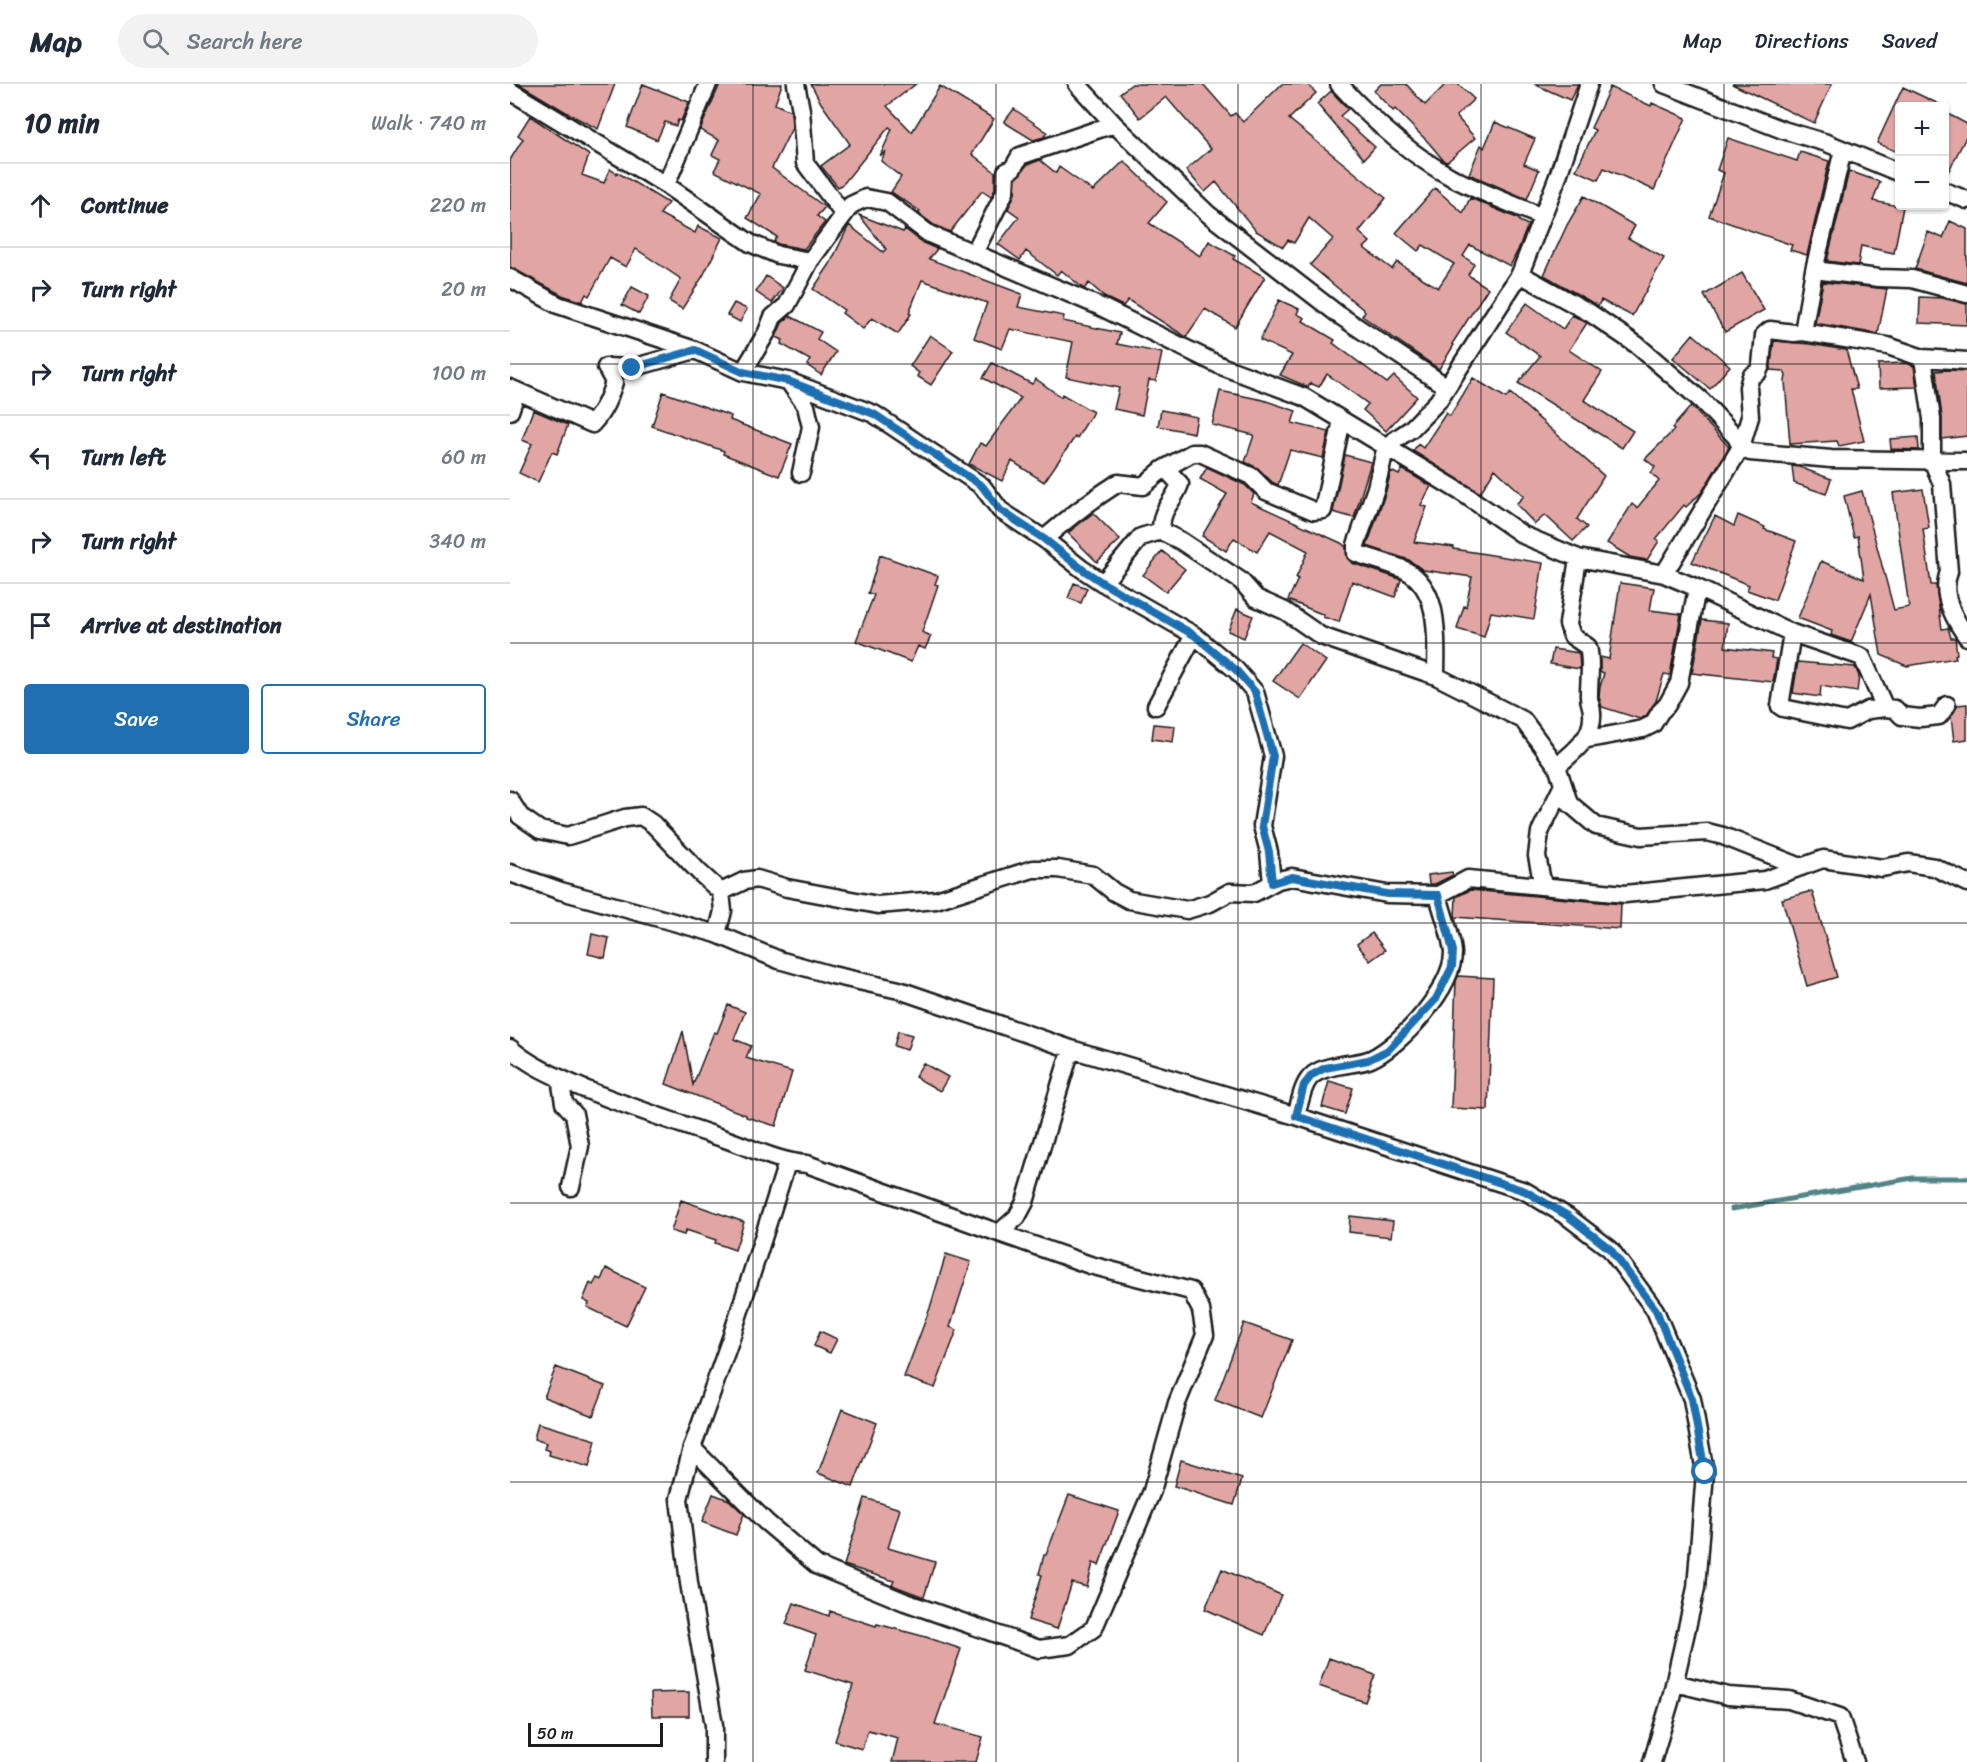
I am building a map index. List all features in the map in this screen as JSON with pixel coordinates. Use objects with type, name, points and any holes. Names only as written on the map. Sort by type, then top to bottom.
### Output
[{"type":"street","points":[[666,185],[708,84]]},
{"type":"street","points":[[796,84],[806,162],[844,215]]},
{"type":"street","points":[[1077,84],[1114,124],[1208,214],[1339,315],[1447,387]]},
{"type":"street","points":[[1340,84],[1356,102],[1422,159],[1454,178],[1542,218]]},
{"type":"street","points":[[1436,676],[1437,628],[1430,598],[1416,578],[1405,571],[1356,553],[1356,545],[1376,488],[1386,446],[1411,429],[1438,401],[1520,273],[1557,179],[1589,84]]},
{"type":"street","points":[[1664,84],[1688,88],[1783,130],[1827,143],[1895,171]]},
{"type":"street","points":[[510,91],[666,185],[750,243],[778,255],[810,261]]},
{"type":"street","points":[[974,254],[1005,192],[1006,172],[1013,168],[1020,156],[1114,124]]},
{"type":"street","points":[[1803,332],[1814,270],[1843,150]]},
{"type":"street","points":[[1949,193],[1967,200]]},
{"type":"street","points":[[743,372],[767,332],[773,317],[787,305],[810,261],[851,205],[866,198],[887,202],[929,234],[1101,307],[1221,366],[1304,397],[1464,494],[1523,535],[1578,558],[1664,574],[1792,633],[1862,657],[1885,708]]},
{"type":"street","points":[[1814,270],[1879,278],[1912,279],[1967,294]]},
{"type":"street","points":[[1520,273],[1590,313],[1637,345],[1702,400],[1736,437],[1741,447],[1750,452],[1831,459],[1967,461]]},
{"type":"street","points":[[510,278],[558,304],[695,350],[743,372],[788,381],[874,414],[982,486],[1000,510],[1103,583],[1194,635],[1236,670],[1255,692],[1273,756],[1262,826],[1269,852],[1272,883]]},
{"type":"street","points":[[1664,574],[1741,447],[1750,417],[1748,387],[1751,376],[1758,372],[1761,365],[1764,335],[1770,330],[1803,332],[1888,346],[1923,358],[1967,361]]},
{"type":"street","points":[[510,411],[514,389],[592,424],[608,401],[614,382],[606,367],[632,368],[695,350]]},
{"type":"street","points":[[1923,358],[1932,419],[1932,460],[1942,484],[1949,572],[1945,582],[1954,619],[1967,637]]},
{"type":"street","points":[[788,381],[806,406],[811,427],[801,473]]},
{"type":"street","points":[[1044,539],[1083,505],[1096,499],[1118,483],[1143,486],[1165,468],[1192,453],[1205,454],[1251,476],[1266,491],[1314,511],[1323,510],[1342,420]]},
{"type":"street","points":[[1161,531],[1161,519],[1166,505],[1180,484],[1165,468]]},
{"type":"street","points":[[1103,583],[1142,537],[1161,531],[1241,581],[1256,598],[1286,611],[1322,636],[1436,676],[1523,720],[1557,766],[1569,803],[1596,826],[1641,836],[1707,832],[1723,836],[1801,867]]},
{"type":"street","points":[[1557,766],[1581,747],[1591,729],[1592,712],[1588,699],[1590,658],[1588,647],[1572,636],[1568,624],[1578,558]]},
{"type":"street","points":[[1583,740],[1643,729],[1653,724],[1679,683],[1697,588]]},
{"type":"street","points":[[1792,633],[1780,706],[1783,708],[1846,721],[1868,710],[1885,708],[1895,709],[1902,716],[1920,718],[1939,716],[1947,705]]},
{"type":"street","points":[[1156,706],[1194,635]]},
{"type":"street","points":[[1543,886],[1537,856],[1540,832],[1562,787]]},
{"type":"street","points":[[510,800],[520,816],[540,830],[568,836],[625,818],[640,816],[653,824],[722,892],[723,911],[717,934]]},
{"type":"street","points":[[722,892],[744,881],[757,879],[787,888],[878,905],[936,900],[1032,869],[1058,869],[1093,875],[1128,900],[1187,910],[1210,903],[1230,892],[1254,893],[1272,883],[1292,877],[1387,894],[1438,895],[1468,879],[1625,894],[1765,880],[1823,859],[1882,868],[1908,863],[1934,867],[1967,883]]},
{"type":"street","points":[[510,873],[561,891],[717,934],[779,960],[899,990],[1071,1049],[1296,1116],[1525,1191],[1568,1216],[1610,1249],[1656,1310],[1692,1399],[1705,1472],[1696,1588],[1675,1683],[1652,1762]]},
{"type":"street","points":[[1296,1116],[1304,1085],[1312,1075],[1325,1068],[1368,1060],[1388,1050],[1436,999],[1452,967],[1453,951],[1438,895]]},
{"type":"street","points":[[510,1048],[519,1056],[560,1078],[619,1103],[749,1147],[787,1163],[807,1164],[1090,1265],[1191,1291],[1202,1310],[1204,1335],[1177,1403],[1152,1491],[1094,1628],[1070,1645],[1039,1648],[905,1602],[818,1566],[766,1522],[692,1448]]},
{"type":"street","points":[[999,1233],[1017,1217],[1025,1202],[1071,1049]]},
{"type":"street","points":[[560,1078],[564,1103],[574,1114],[580,1146],[571,1187]]},
{"type":"street","points":[[718,1760],[689,1582],[679,1499],[692,1448],[731,1338],[787,1163]]},
{"type":"street","points":[[1675,1683],[1728,1696],[1789,1700],[1840,1717],[1855,1762]]},
{"type":"building","points":[[519,84],[615,84],[598,129]]},
{"type":"building","points":[[643,84],[689,102],[681,121],[678,120],[676,126],[665,122],[657,140],[627,127]]},
{"type":"building","points":[[720,84],[782,84],[775,104],[791,111],[792,128],[772,168],[825,207],[817,216],[825,222],[804,249],[778,244],[774,241],[777,237],[747,218],[761,194],[714,171],[720,159],[712,155],[719,140],[700,130]]},
{"type":"building","points":[[811,84],[916,84],[887,106],[912,132],[940,86],[994,119],[972,154],[995,172],[995,189],[991,197],[982,191],[950,232],[934,225],[918,213],[920,211],[891,192],[901,177],[881,161],[886,151],[880,156],[892,129],[889,127],[844,183],[838,187],[821,166],[850,144],[821,103]]},
{"type":"building","points":[[1132,84],[1203,84],[1231,116],[1235,113],[1243,122],[1282,84],[1307,84],[1316,93],[1289,119],[1386,198],[1359,232],[1370,242],[1364,248],[1392,269],[1397,262],[1438,288],[1454,264],[1423,245],[1418,251],[1396,233],[1435,188],[1463,213],[1470,198],[1528,225],[1510,266],[1470,245],[1463,256],[1474,264],[1468,275],[1488,288],[1452,344],[1454,345],[1439,369],[1362,316],[1365,311],[1310,265],[1333,239],[1309,218],[1294,243],[1288,240],[1283,247],[1256,231],[1216,182],[1205,192],[1186,170],[1211,149],[1166,97],[1140,118],[1120,93]]},
{"type":"building","points":[[1381,84],[1406,84],[1425,105],[1446,84],[1458,84],[1474,99],[1456,116],[1475,138],[1447,162],[1444,161],[1395,109],[1393,111],[1374,91]]},
{"type":"building","points":[[1534,84],[1578,84],[1570,100]]},
{"type":"building","points":[[1732,84],[1832,84],[1814,123]]},
{"type":"building","points":[[1610,87],[1651,106],[1652,103],[1686,118],[1654,190],[1604,168],[1598,180],[1576,170],[1595,130],[1591,128]]},
{"type":"building","points":[[1903,87],[1935,102],[1896,102]]},
{"type":"building","points":[[1331,91],[1348,109],[1340,116],[1375,147],[1364,159],[1317,104]]},
{"type":"building","points":[[1895,104],[1895,151],[1877,143]]},
{"type":"building","points":[[1014,109],[1047,132],[1044,137],[1033,140],[1004,122]]},
{"type":"building","points":[[1949,115],[1967,124],[1967,135],[1949,170]]},
{"type":"building","points":[[530,116],[589,155],[582,175],[604,183],[610,169],[617,174],[617,172],[668,203],[660,214],[695,233],[698,226],[722,238],[703,276],[682,309],[669,301],[681,279],[636,249],[626,267],[610,258],[589,296],[586,294],[582,302],[562,295],[510,267],[510,160],[523,139],[518,135]]},
{"type":"building","points":[[1495,122],[1535,139],[1524,164],[1539,170],[1527,199],[1469,174],[1481,145],[1484,148]]},
{"type":"building","points":[[1728,138],[1797,161],[1800,152],[1829,161],[1807,255],[1790,250],[1792,245],[1709,216],[1724,173],[1717,170]]},
{"type":"building","points":[[1040,160],[1056,173],[1059,167],[1093,191],[1124,161],[1167,202],[1149,223],[1200,256],[1209,241],[1235,256],[1233,259],[1265,277],[1235,327],[1205,309],[1186,337],[1128,300],[1123,306],[1106,298],[1089,283],[1084,289],[1061,270],[1057,275],[1026,251],[1020,260],[998,244],[1019,217],[1008,209],[1015,193],[1016,178],[1027,165]]},
{"type":"building","points":[[1849,171],[1880,182],[1873,201],[1895,205],[1895,210],[1902,210],[1894,253],[1861,246],[1858,265],[1827,261]]},
{"type":"building","points":[[1584,196],[1635,226],[1628,238],[1664,258],[1632,316],[1601,300],[1598,306],[1544,275],[1567,225]]},
{"type":"building","points":[[859,215],[903,232],[905,229],[923,243],[937,249],[929,259],[1022,294],[1018,307],[1064,316],[1063,321],[1120,333],[1117,344],[1162,353],[1156,381],[1149,380],[1142,415],[1114,409],[1119,388],[1066,377],[1073,342],[1010,329],[1002,349],[974,338],[987,303],[922,280],[909,313],[911,314],[898,334],[872,318],[863,329],[842,313],[844,310],[813,289],[830,264],[849,225],[883,252],[886,249]]},
{"type":"building","points":[[1950,221],[1967,229],[1967,283],[1915,269],[1928,232],[1943,238]]},
{"type":"building","points":[[1742,273],[1764,310],[1725,332],[1704,295]]},
{"type":"building","points":[[766,276],[783,288],[772,303],[756,292]]},
{"type":"building","points":[[1823,282],[1887,289],[1878,334],[1815,323]]},
{"type":"building","points":[[632,287],[649,296],[639,314],[622,305]]},
{"type":"building","points":[[1920,297],[1942,298],[1967,304],[1967,325],[1919,323]]},
{"type":"building","points":[[1279,300],[1299,309],[1297,314],[1305,318],[1303,321],[1335,340],[1333,343],[1387,383],[1394,376],[1417,397],[1386,431],[1363,410],[1368,404],[1327,374],[1319,387],[1310,383],[1308,387],[1280,375],[1292,355],[1260,340]]},
{"type":"building","points":[[734,303],[747,309],[740,322],[727,315]]},
{"type":"building","points":[[1527,303],[1563,329],[1572,315],[1587,323],[1569,350],[1602,372],[1584,400],[1633,431],[1622,448],[1518,383],[1540,356],[1506,332]]},
{"type":"building","points":[[790,316],[821,332],[817,339],[836,352],[821,375],[807,365],[810,360],[781,344],[783,340],[776,337],[782,323]]},
{"type":"building","points":[[1693,334],[1730,366],[1710,389],[1673,358]]},
{"type":"building","points":[[930,335],[953,351],[931,385],[917,376],[919,373],[910,366]]},
{"type":"building","points":[[1774,341],[1846,350],[1857,389],[1851,389],[1864,441],[1839,446],[1837,441],[1790,444],[1786,376],[1784,371],[1770,370]]},
{"type":"building","points":[[992,363],[1032,384],[1036,379],[1061,397],[1062,394],[1093,412],[1077,438],[1075,437],[1044,482],[1012,461],[1002,481],[969,464],[980,443],[986,446],[1021,398],[983,378]]},
{"type":"building","points":[[1906,363],[1914,366],[1917,387],[1879,388],[1878,364]]},
{"type":"building","points":[[1936,371],[1967,371],[1967,436],[1942,439],[1942,417]]},
{"type":"building","points":[[1473,378],[1506,398],[1510,393],[1604,476],[1577,519],[1587,527],[1573,541],[1545,515],[1535,524],[1516,504],[1524,496],[1495,469],[1480,493],[1413,451],[1418,444],[1423,448],[1446,413],[1450,416]]},
{"type":"building","points":[[1220,391],[1263,400],[1296,411],[1292,423],[1329,432],[1323,458],[1290,450],[1278,485],[1272,482],[1258,468],[1245,462],[1254,435],[1212,425]]},
{"type":"building","points":[[663,392],[731,416],[730,420],[792,444],[779,476],[723,454],[724,451],[652,426]]},
{"type":"building","points":[[1691,406],[1729,447],[1702,492],[1686,507],[1684,505],[1656,539],[1659,541],[1647,560],[1630,557],[1607,543],[1632,504],[1637,508],[1659,481],[1651,473],[1655,467],[1645,459],[1674,430],[1672,428]]},
{"type":"building","points":[[533,410],[568,425],[557,454],[552,452],[538,482],[519,473],[532,444],[522,440]]},
{"type":"building","points":[[1161,410],[1197,417],[1194,433],[1158,426]]},
{"type":"building","points":[[1918,437],[1919,450],[1891,449],[1890,439]]},
{"type":"building","points":[[1345,455],[1371,462],[1354,518],[1333,512]]},
{"type":"building","points":[[1792,466],[1831,479],[1826,494],[1794,483]]},
{"type":"building","points":[[1207,467],[1245,485],[1254,494],[1251,502],[1341,543],[1346,547],[1347,558],[1352,563],[1400,579],[1395,597],[1352,581],[1339,622],[1288,600],[1308,551],[1270,531],[1257,552],[1234,538],[1226,551],[1202,536],[1227,494],[1200,479]]},
{"type":"building","points":[[1402,469],[1431,486],[1421,505],[1427,507],[1414,542],[1543,563],[1534,619],[1491,612],[1484,637],[1457,629],[1464,606],[1466,607],[1472,577],[1423,570],[1409,560],[1367,546],[1391,471],[1399,475]]},
{"type":"building","points":[[1923,489],[1929,528],[1923,529],[1931,585],[1936,585],[1942,629],[1948,628],[1951,638],[1955,638],[1956,658],[1907,666],[1881,655],[1871,594],[1851,642],[1831,635],[1832,631],[1798,618],[1821,561],[1864,579],[1858,536],[1854,537],[1844,496],[1862,491],[1894,610],[1909,607],[1893,493]]},
{"type":"building","points":[[1093,513],[1120,540],[1097,562],[1068,533]]},
{"type":"building","points":[[1738,515],[1765,527],[1764,529],[1796,541],[1775,600],[1747,590],[1749,585],[1692,562],[1715,516],[1734,526]]},
{"type":"building","points":[[1162,551],[1185,569],[1166,592],[1143,575]]},
{"type":"building","points":[[880,555],[938,576],[935,584],[938,585],[922,632],[931,636],[925,649],[918,646],[911,662],[856,641],[874,595],[868,593]]},
{"type":"building","points":[[1074,583],[1087,588],[1081,603],[1068,598]]},
{"type":"building","points":[[1620,583],[1654,588],[1650,610],[1681,614],[1670,675],[1664,674],[1656,701],[1646,716],[1640,719],[1602,707],[1599,697],[1604,673],[1600,672],[1600,657],[1609,659]]},
{"type":"building","points":[[1237,609],[1253,616],[1244,638],[1228,631]]},
{"type":"building","points":[[1702,620],[1728,623],[1725,647],[1772,653],[1771,658],[1777,659],[1773,682],[1692,673]]},
{"type":"building","points":[[1300,643],[1326,661],[1300,699],[1273,681]]},
{"type":"building","points":[[1553,649],[1579,653],[1580,669],[1550,664]]},
{"type":"building","points":[[1798,662],[1855,667],[1859,676],[1857,692],[1821,686],[1820,697],[1793,693]]},
{"type":"building","points":[[1967,704],[1967,739],[1954,741],[1951,717],[1957,705]]},
{"type":"building","points":[[1154,724],[1175,726],[1173,742],[1152,739]]},
{"type":"building","points":[[1452,872],[1453,875],[1435,884],[1429,884],[1428,875]]},
{"type":"building","points":[[1470,890],[1621,904],[1620,929],[1455,917],[1456,897]]},
{"type":"building","points":[[1812,891],[1837,977],[1807,986],[1782,899]]},
{"type":"building","points":[[1372,933],[1385,950],[1370,961],[1357,944]]},
{"type":"building","points":[[592,934],[609,938],[605,958],[588,954]]},
{"type":"building","points":[[1458,976],[1493,978],[1488,1110],[1451,1108]]},
{"type":"building","points":[[728,1005],[745,1012],[734,1039],[751,1046],[746,1058],[792,1072],[776,1126],[746,1117],[746,1115],[666,1084],[683,1031],[693,1085],[714,1032],[717,1033]]},
{"type":"building","points":[[898,1031],[912,1035],[907,1050],[894,1046]]},
{"type":"building","points":[[923,1063],[948,1077],[940,1091],[915,1077]]},
{"type":"building","points":[[1329,1081],[1353,1088],[1345,1114],[1322,1107]]},
{"type":"building","points":[[681,1200],[744,1222],[735,1250],[715,1243],[716,1240],[686,1230],[684,1235],[671,1231]]},
{"type":"building","points":[[1350,1216],[1393,1221],[1391,1237],[1349,1232]]},
{"type":"building","points":[[946,1254],[971,1262],[950,1327],[957,1330],[935,1388],[904,1377],[930,1308]]},
{"type":"building","points":[[606,1268],[645,1287],[626,1326],[587,1307],[589,1303],[583,1300],[590,1283],[593,1285],[597,1278],[601,1280]]},
{"type":"building","points":[[1244,1323],[1292,1340],[1261,1418],[1215,1400]]},
{"type":"building","points":[[820,1331],[837,1339],[830,1353],[814,1346]]},
{"type":"building","points":[[556,1367],[605,1386],[593,1416],[544,1397]]},
{"type":"building","points":[[842,1409],[877,1423],[853,1487],[818,1473]]},
{"type":"building","points":[[538,1423],[596,1440],[589,1467],[549,1455],[550,1451],[544,1449],[546,1443],[534,1439]]},
{"type":"building","points":[[1181,1460],[1242,1479],[1234,1505],[1174,1486]]},
{"type":"building","points":[[713,1494],[729,1500],[744,1514],[736,1535],[702,1522]]},
{"type":"building","points":[[1069,1495],[1119,1511],[1099,1565],[1093,1563],[1087,1587],[1072,1583],[1057,1629],[1028,1620],[1042,1575],[1039,1574],[1044,1555],[1046,1555]]},
{"type":"building","points":[[865,1498],[900,1509],[888,1548],[935,1562],[924,1597],[892,1585],[894,1581],[844,1565]]},
{"type":"building","points":[[1222,1569],[1281,1595],[1264,1635],[1205,1609]]},
{"type":"building","points":[[794,1603],[829,1616],[830,1611],[961,1649],[935,1724],[983,1737],[976,1762],[892,1762],[898,1738],[868,1730],[862,1749],[835,1741],[853,1685],[805,1670],[816,1635],[786,1624]]},
{"type":"building","points":[[1329,1658],[1375,1675],[1365,1702],[1319,1686]]},
{"type":"building","points":[[689,1692],[689,1716],[652,1716],[651,1693]]},
{"type":"waterway","points":[[1732,1209],[1913,1178],[1967,1178]]},
{"type":"route","points":[[632,368],[695,350],[743,372],[788,381],[874,414],[982,486],[1000,510],[1044,539],[1082,569],[1194,635],[1236,670],[1255,692],[1273,756],[1262,826],[1269,852],[1272,883],[1292,877],[1387,894],[1438,895],[1453,951],[1452,967],[1436,999],[1388,1050],[1368,1060],[1325,1068],[1312,1075],[1304,1085],[1296,1116],[1525,1191],[1568,1216],[1610,1249],[1656,1310],[1692,1399],[1705,1472]]}]
